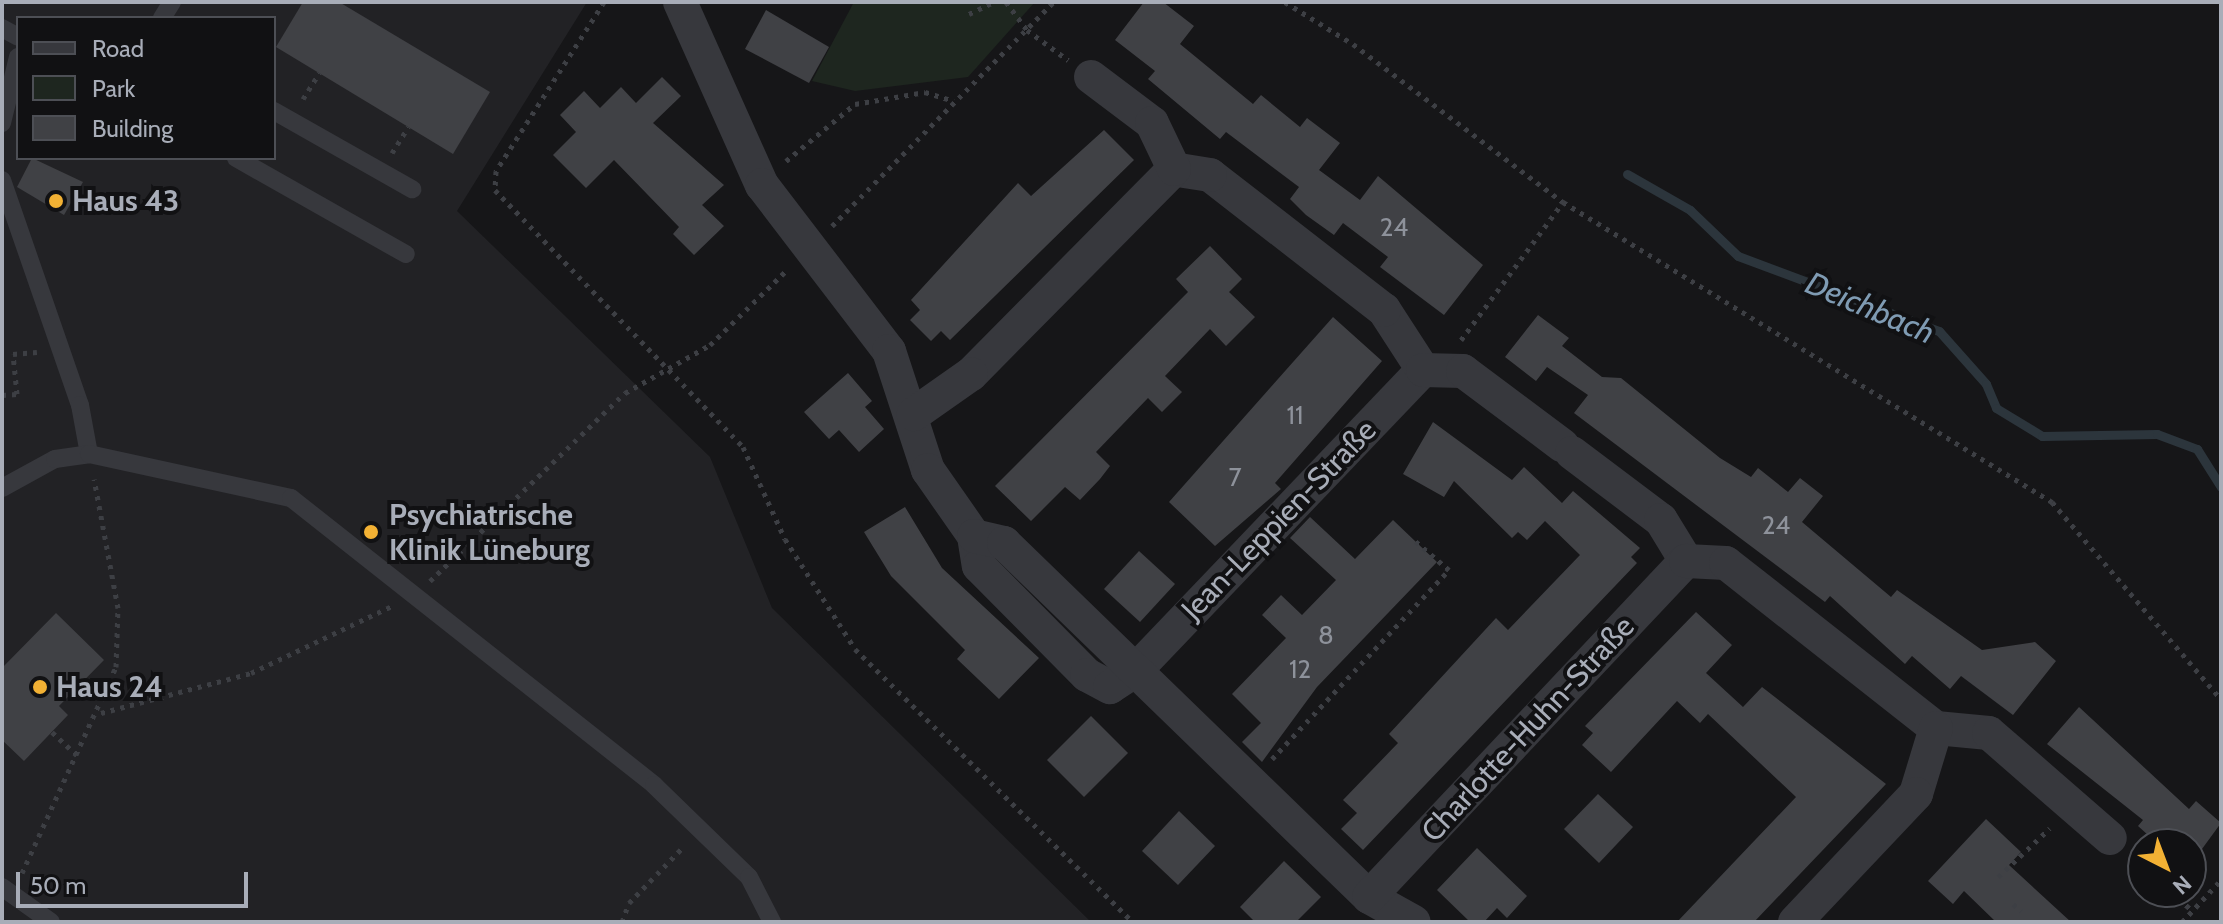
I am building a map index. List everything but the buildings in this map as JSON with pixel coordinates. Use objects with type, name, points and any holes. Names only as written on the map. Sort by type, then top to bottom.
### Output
[{"type":"street","points":[[680,2],[762,185],[889,351],[914,414],[928,470],[974,536],[1004,543],[1250,783],[1373,910],[1414,922]]},
{"type":"street","points":[[1091,77],[1152,123],[1174,169]]},
{"type":"street","points":[[1174,169],[1210,175],[1384,310],[1432,368],[1463,371],[1661,520],[1686,561],[1726,563],[1936,728],[1989,733],[2110,838]]},
{"type":"street","points":[[914,414],[971,374],[1174,169]]},
{"type":"street","name":"Jean-Leppien-Straße","points":[[1136,670],[1432,368]]},
{"type":"street","name":"Charlotte-Huhn-Straße","points":[[1373,910],[1686,561]]},
{"type":"street","points":[[1795,922],[1916,794],[1936,728]]},
{"type":"lane","points":[[2,123],[16,65]]},
{"type":"lane","points":[[276,112],[412,189]]},
{"type":"lane","points":[[240,160],[406,254]]},
{"type":"lane","points":[[2,180],[62,349],[89,454]]},
{"type":"lane","points":[[2,488],[55,459],[89,454],[291,498],[654,785],[749,877],[772,922]]},
{"type":"lane","points":[[6,896],[51,922]]},
{"type":"path","points":[[604,2],[496,171],[495,190],[663,367],[703,398],[743,447],[785,539],[855,649],[1133,922]]},
{"type":"path","points":[[969,14],[994,2]]},
{"type":"path","points":[[1006,2],[1027,30],[1091,77]]},
{"type":"path","points":[[101,713],[251,673],[417,595],[625,393],[663,367],[710,345],[1054,2]]},
{"type":"path","points":[[1285,2],[1353,44],[1563,202],[2052,502],[2221,699]]},
{"type":"path","points":[[762,185],[855,104],[925,92],[954,101]]},
{"type":"path","points":[[1432,368],[1563,202]]},
{"type":"path","points":[[2,395],[17,394],[13,354],[62,349]]},
{"type":"path","points":[[6,896],[101,713],[119,642],[89,454]]},
{"type":"path","points":[[1250,783],[1449,570],[1415,541]]},
{"type":"path","points":[[52,732],[77,755]]},
{"type":"path","points":[[1998,877],[2072,805]]},
{"type":"path","points":[[622,922],[629,903],[699,831]]},
{"type":"path","points":[[2182,922],[2221,880]]},
{"type":"path","points":[[2013,904],[2021,911]]},
{"type":"path","points":[[2190,908],[2193,911]]},
{"type":"shaded area","name":"Psychiatrische Klinik Lüneburg","points":[[2,2],[587,2],[457,211],[710,457],[772,608],[1091,922],[2,922]]},
{"type":"green space","points":[[854,2],[1035,2],[968,77],[855,91],[812,81]]},
{"type":"waterway","name":"Deichbach","points":[[1627,174],[1690,210],[1738,256],[1939,331],[1986,384],[1996,408],[2042,436],[2157,434],[2197,449],[2221,487]]},
{"type":"place","name":"Haus 43","points":[[56,201]]},
{"type":"place","name":"Psychiatrische Klinik Lüneburg","points":[[371,532]]},
{"type":"place","name":"Haus 24","points":[[40,687]]}]
